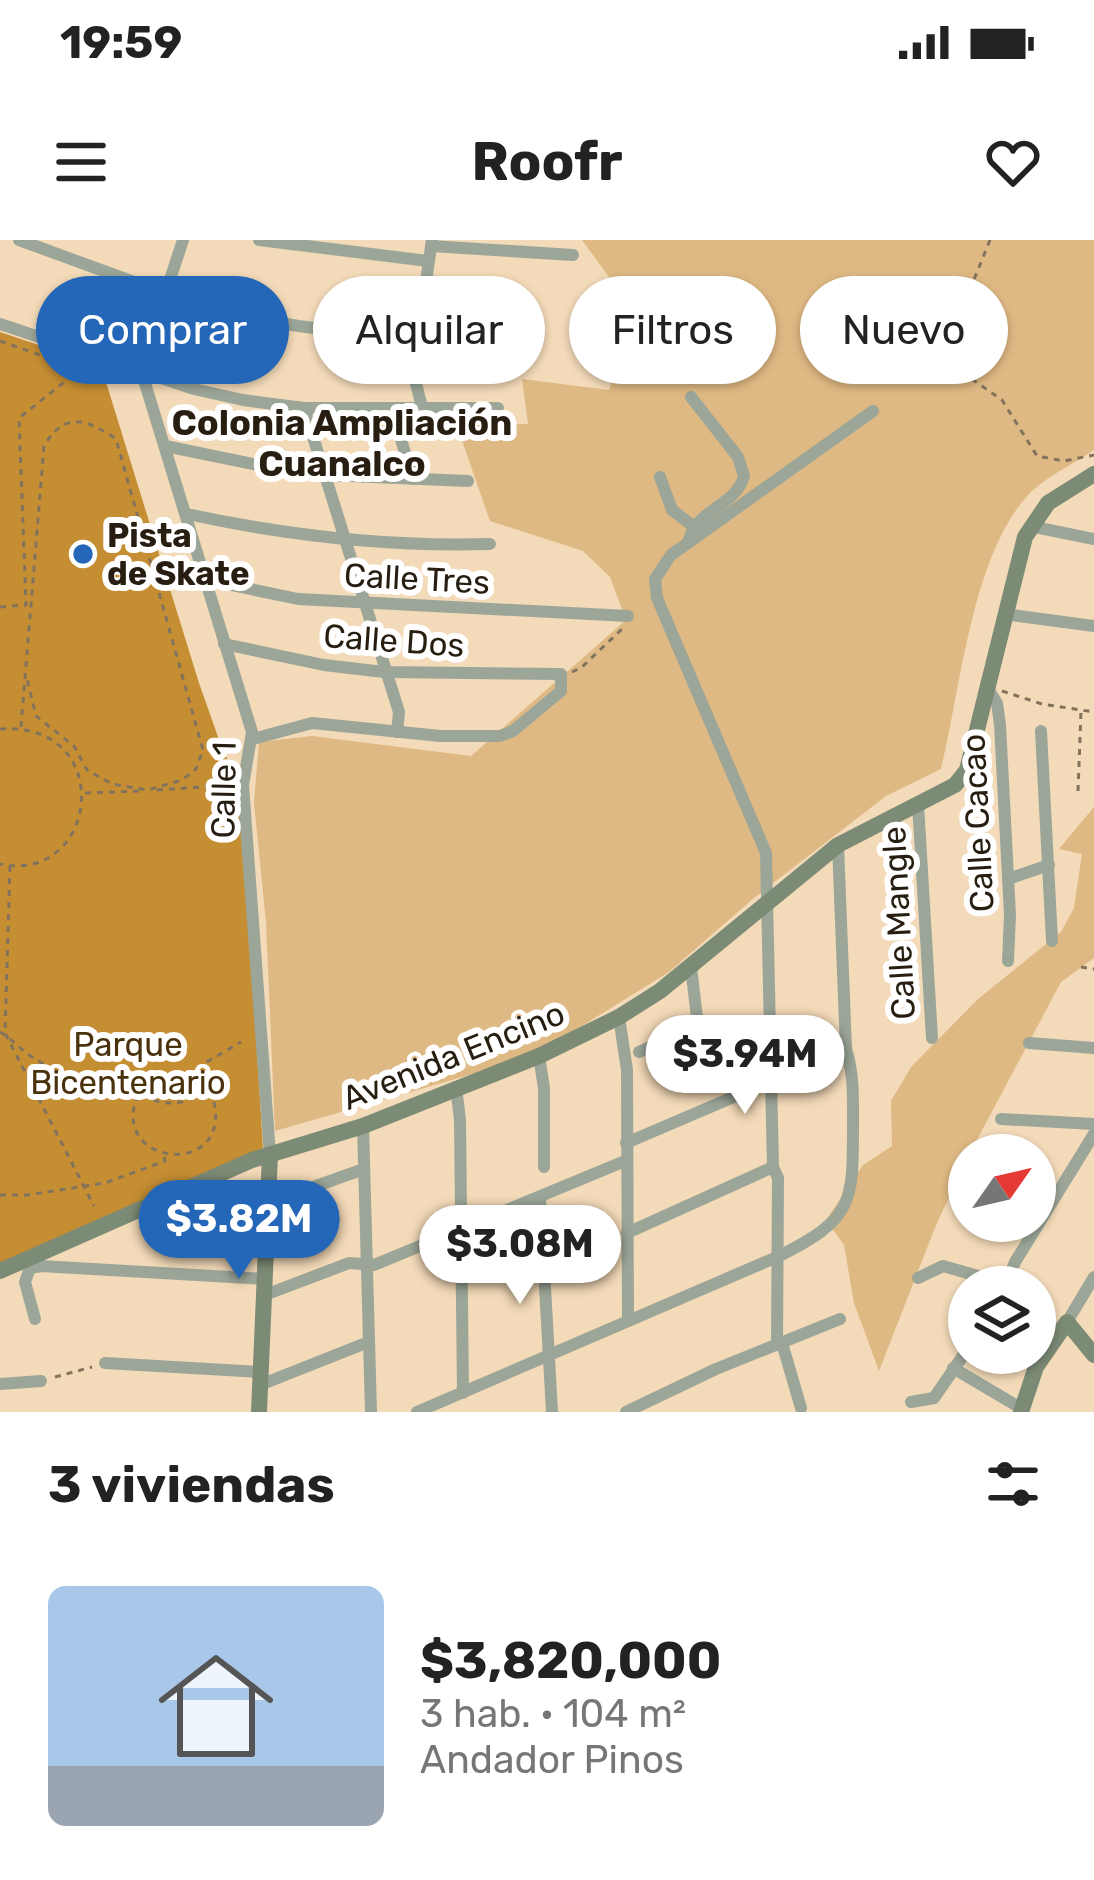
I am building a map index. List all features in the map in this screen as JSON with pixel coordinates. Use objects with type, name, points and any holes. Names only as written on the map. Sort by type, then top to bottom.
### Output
[{"type":"main road","points":[[1030,526],[1048,503],[1094,474]]},
{"type":"main road","name":"Avenida Encino","points":[[0,1271],[30,1263],[270,1154],[363,1126],[539,1056],[620,1017],[691,967],[838,845],[955,785],[967,770],[1030,526]]},
{"type":"main road","points":[[259,1412],[270,1154]]},
{"type":"main road","points":[[1056,1335],[1067,1322],[1092,1349]]},
{"type":"main road","points":[[1023,1411],[1033,1374]]},
{"type":"street","points":[[20,240],[109,276]]},
{"type":"street","points":[[171,276],[183,240]]},
{"type":"street","points":[[262,240],[348,246],[428,261]]},
{"type":"street","points":[[426,276],[431,243],[503,245],[573,255]]},
{"type":"street","points":[[0,324],[36,336]]},
{"type":"street","name":"Calle 1","points":[[145,384],[253,739],[243,784],[270,1154]]},
{"type":"street","points":[[181,384],[304,408],[499,408]]},
{"type":"street","points":[[416,384],[422,407]]},
{"type":"street","points":[[689,541],[693,526],[737,492],[744,476],[737,457],[691,398]]},
{"type":"street","points":[[304,408],[399,712],[398,732]]},
{"type":"street","points":[[392,410],[413,479]]},
{"type":"street","points":[[801,1408],[779,1344],[778,1178],[772,1166],[765,904],[769,872],[762,838],[681,661],[654,587],[659,568],[689,541],[873,411]]},
{"type":"street","points":[[166,446],[249,466],[325,475],[468,481]]},
{"type":"street","points":[[660,477],[673,510],[693,526]]},
{"type":"street","points":[[187,514],[344,542],[490,544]]},
{"type":"street","points":[[1030,526],[1094,539]]},
{"type":"street","name":"Calle Tres","points":[[206,580],[298,599],[628,616]]},
{"type":"street","points":[[1004,614],[1094,626]]},
{"type":"street","name":"Calle Dos","points":[[224,644],[324,665],[385,671],[562,674]]},
{"type":"street","points":[[253,739],[312,723],[440,736],[507,734],[561,691],[562,674]]},
{"type":"street","name":"Calle Cacao","points":[[986,686],[997,704],[1000,725],[1008,962]]},
{"type":"street","points":[[1042,731],[1052,941]]},
{"type":"street","name":"Calle Mangle","points":[[918,804],[932,1038]]},
{"type":"street","points":[[417,1412],[777,1257],[828,1226],[852,1192],[853,1165],[853,1070],[846,1049],[838,845]]},
{"type":"street","points":[[1008,879],[1048,865]]},
{"type":"street","points":[[639,1052],[698,1026],[691,967]]},
{"type":"street","points":[[620,1017],[627,1046],[628,1321]]},
{"type":"street","points":[[1029,1042],[1094,1048]]},
{"type":"street","points":[[626,1143],[846,1049]]},
{"type":"street","points":[[539,1056],[544,1167]]},
{"type":"street","points":[[456,1087],[463,1393]]},
{"type":"street","points":[[1001,1119],[1094,1124]]},
{"type":"street","points":[[363,1126],[370,1412]]},
{"type":"street","points":[[1056,1198],[1094,1134]]},
{"type":"street","points":[[35,1318],[25,1282],[30,1263],[265,1287],[349,1264],[374,1265],[625,1161]]},
{"type":"street","points":[[627,1233],[772,1166]]},
{"type":"street","points":[[268,1203],[364,1169]]},
{"type":"street","points":[[540,1198],[552,1412]]},
{"type":"street","points":[[918,1278],[948,1268]]},
{"type":"street","points":[[1067,1322],[1094,1277]]},
{"type":"street","points":[[626,1412],[839,1319]]},
{"type":"street","points":[[105,1363],[261,1378],[366,1343]]},
{"type":"street","points":[[911,1402],[934,1398],[949,1374]]},
{"type":"street","points":[[963,1374],[1023,1411]]},
{"type":"street","points":[[0,1384],[41,1381]]},
{"type":"path","points":[[990,240],[956,324],[950,358],[956,368],[1002,400],[1036,456],[1064,461],[1094,454]]},
{"type":"path","points":[[0,341],[36,354]]},
{"type":"path","points":[[0,607],[26,605],[19,418],[62,384]]},
{"type":"path","points":[[21,728],[44,446],[52,432],[65,424],[89,422],[116,440],[202,750],[196,769],[182,780],[148,790],[112,784],[87,770],[74,746],[36,716],[27,679]]},
{"type":"path","points":[[562,674],[582,668],[618,635],[628,616]]},
{"type":"path","points":[[986,686],[1042,704],[1094,712]]},
{"type":"path","points":[[1078,790],[1081,710]]},
{"type":"path","points":[[0,729],[21,728],[57,742],[70,756],[83,793],[80,816],[70,837],[54,853],[33,863],[0,863]]},
{"type":"path","points":[[83,793],[243,784]]},
{"type":"path","points":[[10,866],[2,1032],[94,1206]]},
{"type":"path","points":[[1081,967],[1094,969]]},
{"type":"path","points":[[2,1032],[28,1054],[69,1073],[118,1083],[184,1074],[241,1042]]},
{"type":"path","points":[[141,1089],[134,1109],[136,1130],[147,1145],[163,1154],[188,1154],[212,1132],[214,1104],[198,1081],[184,1074]]},
{"type":"path","points":[[137,1083],[148,1098],[163,1105],[182,1102],[198,1081]]},
{"type":"path","points":[[0,1195],[105,1183],[165,1161],[163,1154]]},
{"type":"path","points":[[41,1381],[105,1363]]},
{"type":"shaded area","points":[[582,240],[1094,240],[1094,450],[1032,491],[995,548],[972,622],[941,769],[886,796],[754,898],[669,972],[532,1057],[275,1131],[266,922],[254,803],[259,742],[312,736],[471,756],[626,620],[610,577],[583,551],[490,521],[457,426],[528,424],[523,384],[545,382],[609,390],[611,384],[776,384],[776,276],[608,276]]},
{"type":"shaded area","points":[[1094,807],[1094,958],[1061,982],[980,1134],[948,1134],[948,1200],[879,1371],[854,1303],[844,1245],[826,1220],[863,1165],[892,1146],[891,1101],[911,1067],[978,999],[1061,932],[1074,908],[1082,854],[1059,849]]},
{"type":"green space","name":"Parque Bicentenario","points":[[0,332],[36,344],[36,384],[107,384],[199,683],[240,783],[263,1148],[0,1263]]},
{"type":"place","name":"Pista de Skate","points":[[83,554]]},
{"type":"district","name":"Colonia Ampliación Cuanalco","points":[[342,442]]}]
